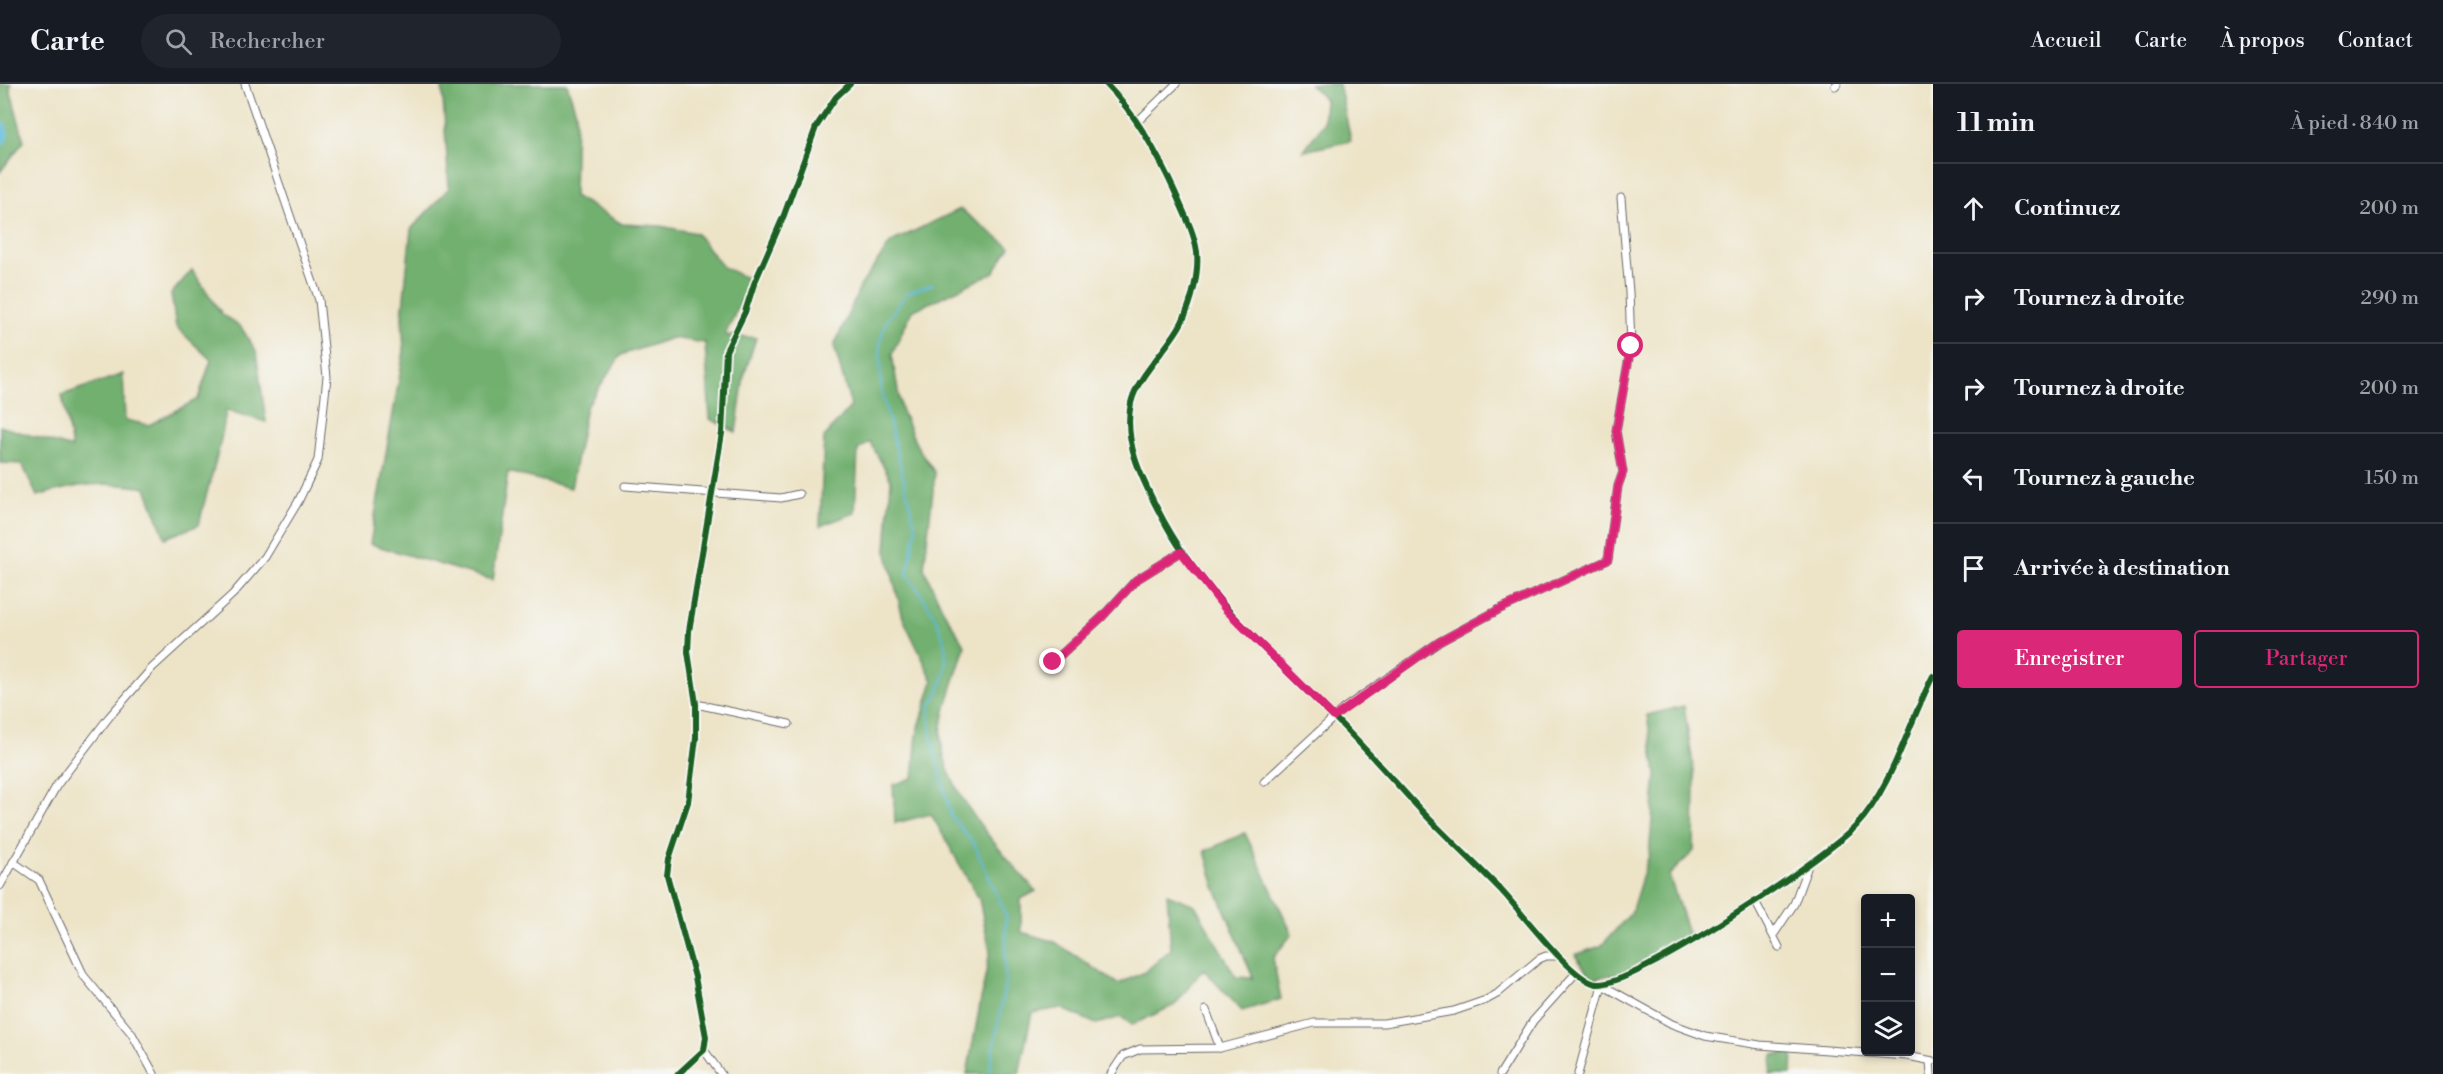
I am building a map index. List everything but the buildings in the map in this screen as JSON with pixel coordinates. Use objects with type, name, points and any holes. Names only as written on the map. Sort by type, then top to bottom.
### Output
[{"type":"street","points":[[0,886],[57,785],[109,717],[152,668],[233,594],[265,556],[298,502],[318,460],[327,377],[319,300],[245,84]]},
{"type":"street","points":[[678,1074],[704,1050],[706,1037],[697,987],[667,875],[669,859],[688,802],[696,738],[696,705],[688,646],[725,405],[724,363],[729,340],[745,312],[816,127],[836,97],[850,84]]},
{"type":"street","points":[[1106,84],[1137,122],[1161,160],[1196,248],[1196,278],[1184,316],[1162,354],[1134,393],[1129,418],[1132,448],[1137,466],[1181,552],[1226,610],[1334,717],[1520,910],[1559,956],[1585,980],[1602,985],[1662,1020],[1705,1036],[1760,1045],[1907,1056],[1932,1061],[1931,1074]]},
{"type":"street","points":[[1137,122],[1176,84]]},
{"type":"street","points":[[1264,782],[1307,745],[1334,717],[1439,642],[1500,609],[1608,560],[1618,486],[1623,472],[1616,431],[1631,346],[1621,198]]},
{"type":"street","points":[[626,486],[781,498],[799,494]]},
{"type":"street","points":[[1053,662],[1102,617],[1136,580],[1181,552]]},
{"type":"street","points":[[1602,985],[1653,962],[1755,901],[1809,863],[1856,825],[1870,805],[1908,734],[1933,676]]},
{"type":"street","points":[[696,705],[789,724]]},
{"type":"street","points":[[13,862],[39,880],[84,976],[132,1034],[154,1074]]},
{"type":"street","points":[[1774,934],[1794,904],[1809,863]]},
{"type":"street","points":[[1755,901],[1779,947]]},
{"type":"street","points":[[1111,1074],[1123,1056],[1140,1049],[1221,1048],[1314,1023],[1384,1023],[1454,1011],[1497,994],[1539,959],[1546,956],[1559,956]]},
{"type":"street","points":[[1500,1074],[1533,1021],[1576,973]]},
{"type":"street","points":[[1578,1074],[1602,985]]},
{"type":"street","points":[[1206,1011],[1221,1048]]},
{"type":"street","points":[[704,1050],[721,1074]]},
{"type":"green space","points":[[0,84],[11,84],[10,88],[24,141],[0,172]]},
{"type":"green space","points":[[442,84],[567,84],[576,112],[574,196],[622,224],[660,226],[696,233],[723,267],[751,280],[725,335],[756,338],[744,376],[736,432],[710,419],[705,343],[672,338],[621,355],[586,407],[571,488],[508,472],[493,580],[370,544],[404,351],[402,317],[411,229],[449,188]]},
{"type":"green space","points":[[1310,84],[1339,84],[1351,141],[1303,151],[1323,124],[1325,100]]},
{"type":"green space","points":[[960,209],[1010,247],[993,273],[912,311],[892,354],[901,409],[917,446],[935,473],[924,568],[942,608],[965,646],[944,716],[942,747],[948,769],[973,814],[1036,891],[1021,899],[1021,932],[1055,942],[1118,984],[1145,972],[1171,949],[1167,894],[1195,905],[1236,977],[1253,978],[1214,884],[1205,851],[1245,833],[1292,934],[1273,958],[1281,999],[1242,1011],[1203,969],[1175,1005],[1132,1025],[1121,1017],[1096,1024],[1061,1008],[1032,1013],[1019,1074],[967,1074],[990,951],[979,899],[931,814],[895,823],[893,785],[913,778],[917,734],[933,681],[903,618],[886,550],[891,480],[870,442],[858,450],[855,513],[820,526],[824,437],[851,406],[834,346],[861,285],[891,242]]},
{"type":"green space","points":[[192,270],[222,314],[241,327],[256,351],[266,422],[226,410],[199,525],[165,538],[146,488],[103,484],[37,496],[22,464],[0,463],[0,426],[72,448],[62,395],[123,374],[125,420],[149,425],[198,399],[211,360],[176,327],[171,294]]},
{"type":"green space","points":[[1684,706],[1695,778],[1694,851],[1669,875],[1690,939],[1637,969],[1592,979],[1575,955],[1601,946],[1631,913],[1649,855],[1656,774],[1647,715]]},
{"type":"green space","points":[[1793,1052],[1792,1074],[1770,1074],[1773,1055]]},
{"type":"waterway","points":[[0,128],[2,134],[0,139]]},
{"type":"waterway","points":[[933,284],[907,293],[887,320],[880,341],[881,388],[916,529],[907,575],[919,590],[937,622],[946,655],[945,672],[929,707],[931,737],[951,816],[974,844],[1006,915],[1005,984],[989,1074]]},
{"type":"cycle path","points":[[678,1074],[704,1050],[706,1037],[695,977],[667,875],[669,859],[688,802],[696,738],[696,704],[688,652],[689,631],[722,433],[726,351],[745,312],[754,284],[784,215],[816,127],[836,97],[850,84]]},
{"type":"cycle path","points":[[1106,84],[1136,121],[1153,148],[1188,221],[1197,252],[1196,279],[1186,314],[1176,332],[1146,372],[1131,403],[1129,431],[1135,458],[1158,510],[1194,568],[1237,620],[1375,760],[1426,816],[1501,890],[1561,959],[1587,980],[1597,984],[1617,980],[1649,965],[1771,891],[1838,842],[1869,811],[1880,793],[1933,676]]},
{"type":"route","points":[[1053,662],[1102,617],[1136,580],[1181,552],[1202,583],[1226,610],[1334,717],[1363,694],[1439,642],[1500,609],[1604,564],[1608,560],[1618,486],[1623,472],[1616,431],[1624,373],[1631,346]]}]
